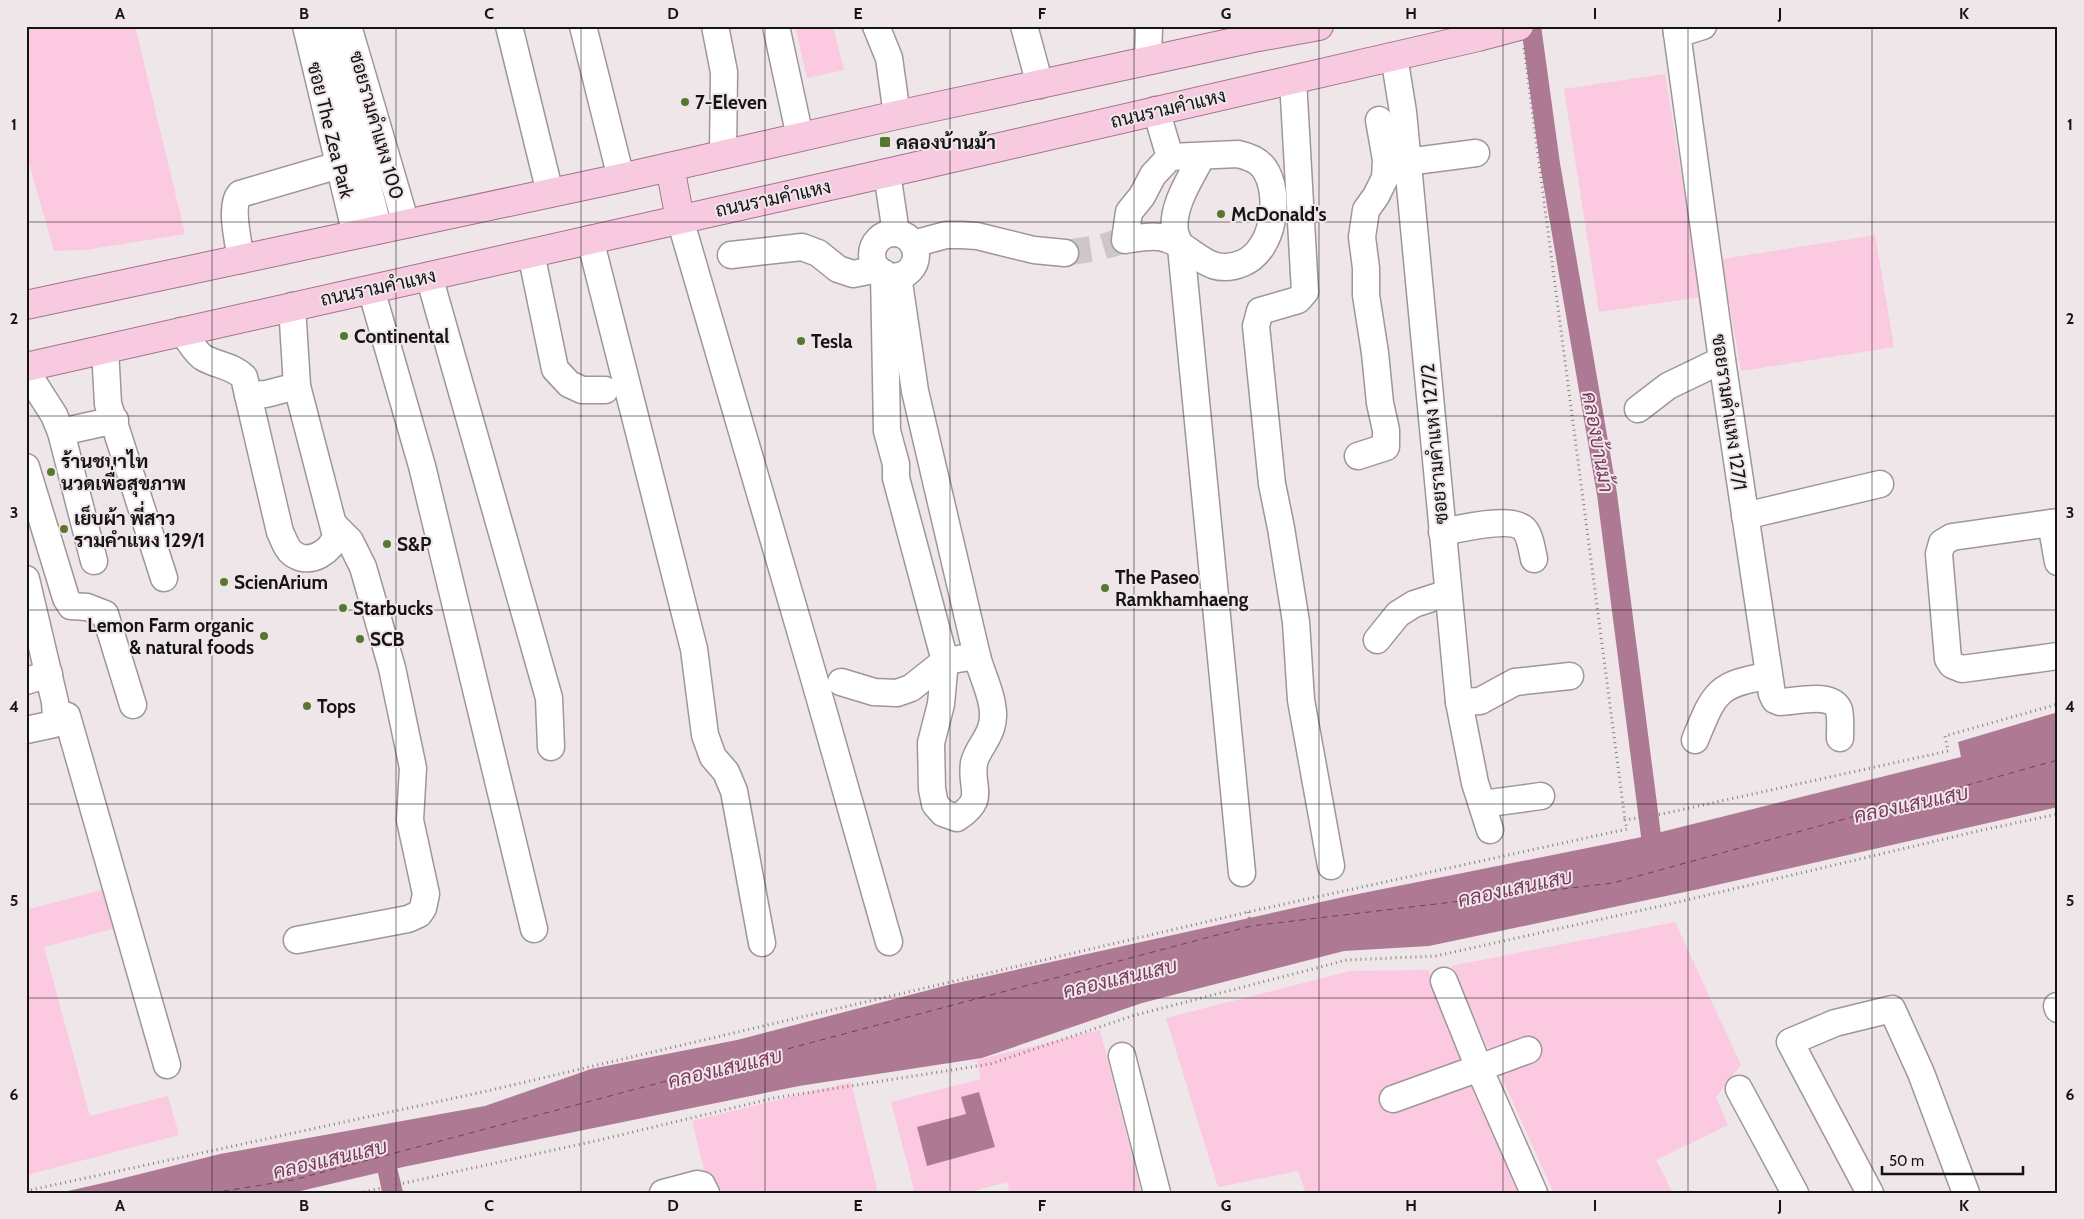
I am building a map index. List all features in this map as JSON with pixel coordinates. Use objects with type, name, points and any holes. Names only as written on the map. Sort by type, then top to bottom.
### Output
[{"type":"main road","points":[[26,305],[621,178],[897,114],[1148,61],[1252,32],[1319,26]]},
{"type":"main road","name":"ถนนรามคำแหง","points":[[26,367],[888,173],[1478,37],[1521,36]]},
{"type":"main road","points":[[670,167],[680,219]]},
{"type":"street","name":"ซอย The Zea Park","points":[[306,26],[339,165],[368,232]]},
{"type":"street","name":"ซอยรามคำแหง 100","points":[[328,26],[368,232]]},
{"type":"street","name":"ซอยรามคำแหง 100","points":[[348,26],[406,224]]},
{"type":"street","points":[[509,26],[550,193]]},
{"type":"street","points":[[583,26],[621,178]]},
{"type":"street","points":[[715,26],[724,72],[723,155]]},
{"type":"street","points":[[776,26],[800,137]]},
{"type":"street","points":[[876,26],[889,58],[897,114]]},
{"type":"street","points":[[1024,26],[1040,85]]},
{"type":"street","points":[[1148,61],[1149,26]]},
{"type":"street","points":[[1676,30],[1703,26]]},
{"type":"street","name":"ซอยรามคำแหง 127/1","points":[[1676,30],[1722,360],[1772,694],[1775,700],[1780,702],[1821,698],[1832,702],[1839,710],[1840,738]]},
{"type":"street","name":"ซอยรามคำแหง 127/2","points":[[1394,56],[1403,112],[1459,702],[1467,750],[1490,830]]},
{"type":"street","points":[[1292,80],[1305,292],[1298,300],[1260,311],[1256,326],[1272,484],[1282,528],[1296,622],[1302,708],[1331,866]]},
{"type":"street","points":[[1156,110],[1170,157]]},
{"type":"street","points":[[1358,456],[1386,447],[1386,430],[1380,403],[1366,295],[1366,268],[1362,237],[1366,210],[1376,196],[1384,178],[1386,160],[1379,120]]},
{"type":"street","points":[[1407,162],[1476,153]]},
{"type":"street","points":[[1238,154],[1248,156],[1265,168],[1274,208],[1270,231],[1266,240],[1250,259],[1242,264],[1227,267],[1211,265],[1166,238],[1125,240],[1129,212],[1142,196],[1153,175],[1170,157],[1238,154]]},
{"type":"street","points":[[1202,156],[1180,198],[1175,217],[1175,233],[1181,247],[1242,873]]},
{"type":"street","points":[[240,260],[235,210],[237,197],[240,194],[339,165]]},
{"type":"street","points":[[731,255],[802,247],[818,253],[838,269],[853,274],[910,270],[916,257],[905,238],[888,173]]},
{"type":"street","points":[[680,219],[889,942]]},
{"type":"street","points":[[887,273],[887,431],[896,464],[896,478],[946,661],[941,704],[931,743],[932,789],[935,804],[943,813],[958,818],[969,810],[974,803],[976,791],[974,765],[977,753],[991,728],[991,703],[977,656],[887,273],[872,255],[882,236],[905,238],[946,235],[977,236],[1034,250],[1066,253]]},
{"type":"street","points":[[590,239],[694,649],[704,734],[713,757],[726,772],[734,791],[762,942]]},
{"type":"street","points":[[531,253],[555,369],[569,384],[582,390],[605,390]]},
{"type":"street","points":[[429,276],[550,698],[551,747]]},
{"type":"street","points":[[370,289],[422,466],[534,929]]},
{"type":"street","points":[[181,331],[192,342],[196,352],[203,358],[227,366],[244,377],[280,532],[288,548],[296,556],[311,558],[323,554],[333,545],[336,536],[335,526],[297,386],[292,306]]},
{"type":"street","points":[[105,349],[108,404],[164,578]]},
{"type":"street","points":[[1638,409],[1668,386],[1722,360]]},
{"type":"street","points":[[26,370],[54,416],[61,432],[94,561]]},
{"type":"street","points":[[248,395],[266,394],[297,386]]},
{"type":"street","points":[[61,432],[114,420]]},
{"type":"street","points":[[26,467],[66,598],[71,606],[88,606],[105,614],[133,705]]},
{"type":"street","points":[[1745,516],[1880,484]]},
{"type":"street","points":[[2058,562],[2054,522],[1952,537],[1942,543],[1939,554],[1948,659],[1952,665],[1962,668],[2058,656]]},
{"type":"street","points":[[1442,532],[1501,523],[1517,525],[1524,529],[1529,539],[1534,559]]},
{"type":"street","points":[[297,940],[408,919],[419,914],[426,900],[410,820],[413,768],[392,668],[363,567],[350,541],[335,526]]},
{"type":"street","points":[[26,579],[37,677],[56,712],[54,724],[26,730]]},
{"type":"street","points":[[1377,640],[1398,614],[1414,604],[1448,593]]},
{"type":"street","points":[[841,682],[874,692],[897,693],[911,688],[946,661],[977,656]]},
{"type":"street","points":[[1459,702],[1480,701],[1515,682],[1570,676]]},
{"type":"street","points":[[1695,740],[1710,704],[1721,691],[1733,684],[1768,676]]},
{"type":"street","points":[[56,712],[67,716],[167,1065]]},
{"type":"street","points":[[1482,804],[1541,796]]},
{"type":"street","points":[[1444,981],[1479,1068],[1534,1193]]},
{"type":"street","points":[[1870,1193],[1790,1042],[1835,1023],[1892,1009],[1921,1073],[1966,1193]]},
{"type":"street","points":[[1393,1099],[1528,1050]]},
{"type":"street","points":[[1122,1056],[1157,1193]]},
{"type":"street","points":[[1739,1089],[1795,1193]]},
{"type":"street","points":[[663,1193],[697,1184],[702,1185],[706,1193]]},
{"type":"path","points":[[26,1191],[487,1091],[1248,912],[1627,829],[1521,36]]},
{"type":"path","points":[[1625,820],[1662,814],[1948,751],[1945,736],[2058,704]]},
{"type":"path","points":[[359,1193],[774,1098],[990,1064],[1132,1016],[1347,960],[1436,956],[1674,904],[1978,831],[2058,814]]},
{"type":"path","points":[[1248,912],[1250,926]]},
{"type":"shaded area","points":[[26,26],[135,26],[185,234],[85,250],[54,251],[26,152]]},
{"type":"shaded area","points":[[795,26],[833,26],[844,70],[807,78]]},
{"type":"shaded area","points":[[1665,74],[1701,297],[1599,312],[1564,89]]},
{"type":"shaded area","points":[[1875,235],[1894,347],[1741,371],[1722,259]]},
{"type":"shaded area","points":[[110,888],[120,927],[44,947],[90,1116],[168,1096],[179,1135],[27,1175],[26,901],[29,909]]},
{"type":"shaded area","points":[[1675,922],[1741,1065],[1716,1097],[1728,1125],[1656,1160],[1673,1193],[1554,1193],[1451,966]]},
{"type":"shaded area","points":[[1428,970],[1521,1193],[1306,1193],[1298,1171],[1218,1187],[1166,1018],[1350,971]]},
{"type":"shaded area","points":[[1100,1030],[1141,1193],[1010,1193],[1007,1182],[966,1193],[915,1193],[891,1102],[981,1079],[977,1060]]},
{"type":"shaded area","points":[[851,1082],[878,1193],[710,1193],[692,1121]]},
{"type":"water","name":"คลองแสนแสบ","points":[[2058,712],[2058,807],[1699,889],[1429,946],[1344,951],[1142,1003],[982,1058],[799,1086],[403,1167],[292,1193],[59,1193],[220,1154],[485,1106],[591,1069],[737,1040],[948,985],[1348,896],[1637,838],[1961,757],[1958,742]]},
{"type":"water","points":[[979,1092],[995,1147],[927,1166],[917,1127],[966,1114],[961,1097]]},
{"type":"water","points":[[397,1177],[401,1193],[382,1193],[380,1181]]},
{"type":"waterway","name":"คลองบ้านม้า","points":[[1531,26],[1550,164],[1607,494],[1654,859]]},
{"type":"waterway","name":"คลองแสนแสบ","points":[[382,1147],[393,1193]]},
{"type":"ferry route","points":[[212,1193],[293,1180],[1251,926],[1613,883],[2058,760]]},
{"type":"tunnel","points":[[1065,253],[1099,248],[1125,240]]},
{"type":"place","name":"7-Eleven","points":[[685,102]]},
{"type":"place","name":"คลองบ้านม้า","points":[[885,142]]},
{"type":"place","name":"McDonald's","points":[[1221,214]]},
{"type":"place","name":"Continental","points":[[344,336]]},
{"type":"place","name":"Tesla","points":[[801,341]]},
{"type":"place","name":"ร้านชบาไท นวดเพื่อสุขภาพ","points":[[51,472]]},
{"type":"place","name":"เย็บผ้า พี่สาว รามคำแหง 129/1","points":[[64,529]]},
{"type":"place","name":"S&P","points":[[387,544]]},
{"type":"place","name":"ScienArium","points":[[224,582]]},
{"type":"place","name":"The Paseo Ramkhamhaeng","points":[[1105,588]]},
{"type":"place","name":"Starbucks","points":[[343,608]]},
{"type":"place","name":"Lemon Farm organic & natural foods","points":[[264,636]]},
{"type":"place","name":"SCB","points":[[360,639]]},
{"type":"place","name":"Tops","points":[[307,706]]}]
